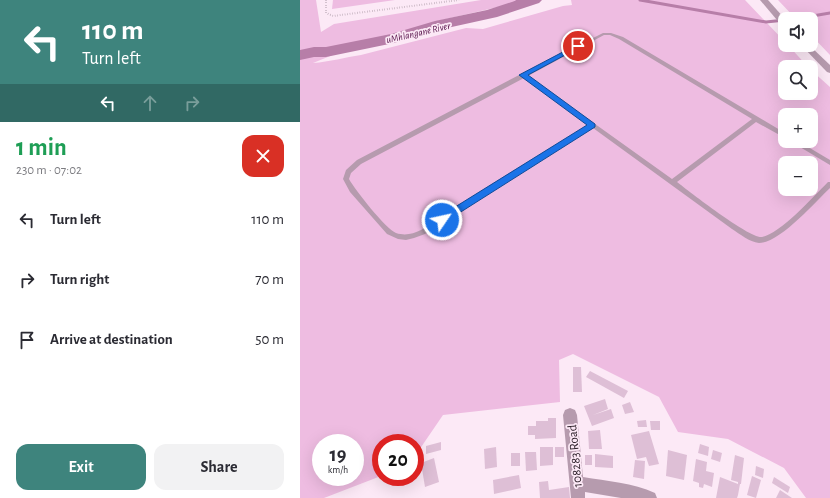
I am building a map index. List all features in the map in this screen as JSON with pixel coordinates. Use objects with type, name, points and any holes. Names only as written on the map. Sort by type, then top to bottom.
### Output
[{"type":"street","points":[[764,0],[778,16]]},
{"type":"street","points":[[812,52],[830,70]]},
{"type":"street","name":"108283 Road","points":[[570,415],[577,491]]},
{"type":"street","points":[[577,491],[619,490],[650,498]]},
{"type":"lane","points":[[592,126],[423,232],[408,238],[395,236],[389,232],[347,184],[346,175],[359,162],[602,34],[611,34],[621,38],[778,132]]},
{"type":"lane","points":[[523,75],[592,126],[751,238],[762,240],[775,235],[830,184]]},
{"type":"lane","points":[[673,182],[756,119]]},
{"type":"lane","points":[[805,148],[830,163]]},
{"type":"path","points":[[326,0],[326,13],[333,16],[458,0]]},
{"type":"shaded area","points":[[300,0],[316,0],[321,32],[334,24],[481,0],[528,0],[433,22],[388,42],[345,50],[313,63],[361,55],[466,28],[483,29],[563,6],[572,5],[571,0],[745,0],[778,35],[778,52],[794,52],[802,60],[778,60],[778,100],[818,100],[818,76],[830,87],[830,498],[806,498],[784,468],[728,439],[678,432],[659,397],[573,354],[559,360],[560,402],[443,415],[424,443],[424,434],[372,434],[372,479],[364,483],[364,434],[312,434],[312,486],[355,486],[324,498],[300,498]]},
{"type":"shaded area","points":[[333,0],[395,0],[332,9]]},
{"type":"shaded area","points":[[778,0],[830,0],[830,55],[818,42],[818,12],[789,12]]},
{"type":"building","points":[[573,367],[581,367],[582,392],[573,392]]},
{"type":"building","points":[[590,371],[628,391],[624,398],[586,377]]},
{"type":"building","points":[[605,399],[608,409],[593,415],[611,409],[614,418],[592,426],[584,406]]},
{"type":"building","points":[[630,402],[634,412],[625,414],[622,405]]},
{"type":"building","points":[[548,418],[556,418],[556,438],[535,439],[535,435],[528,435],[528,426],[536,426],[536,421],[548,421]]},
{"type":"building","points":[[646,420],[647,427],[638,427],[637,421]]},
{"type":"building","points":[[650,421],[660,421],[660,430],[651,430]]},
{"type":"building","points":[[600,430],[602,449],[589,449],[588,431]]},
{"type":"building","points":[[649,431],[659,464],[649,466],[646,457],[637,459],[631,435]]},
{"type":"building","points":[[441,442],[441,450],[426,454],[426,446]]},
{"type":"building","points":[[700,444],[709,447],[708,456],[698,453]]},
{"type":"building","points":[[496,447],[497,467],[485,469],[484,449]]},
{"type":"building","points":[[540,447],[553,447],[553,465],[540,466]]},
{"type":"building","points":[[555,447],[564,447],[564,457],[555,457]]},
{"type":"building","points":[[668,450],[687,455],[684,480],[666,476]]},
{"type":"building","points":[[713,450],[722,453],[720,462],[711,459]]},
{"type":"building","points":[[525,452],[536,452],[537,470],[526,471]]},
{"type":"building","points":[[511,453],[520,453],[520,466],[511,466]]},
{"type":"building","points":[[595,454],[613,456],[613,468],[595,467]]},
{"type":"building","points":[[585,455],[592,455],[592,465],[585,465]]},
{"type":"building","points":[[735,455],[744,458],[741,484],[737,498],[716,498],[720,477],[738,484],[738,482],[731,480]]},
{"type":"building","points":[[434,458],[439,482],[425,487],[424,481],[424,462]]},
{"type":"building","points":[[696,459],[707,462],[706,471],[714,473],[712,487],[704,484],[703,488],[699,487],[699,483],[693,481]]},
{"type":"building","points":[[635,460],[645,461],[644,479],[633,477]]},
{"type":"building","points":[[756,466],[764,469],[763,478],[755,475]]},
{"type":"building","points":[[519,475],[521,488],[494,494],[493,480]]},
{"type":"building","points":[[752,476],[761,480],[756,498],[747,495]]},
{"type":"building","points":[[774,477],[790,487],[788,493],[772,483]]},
{"type":"building","points":[[548,481],[549,490],[569,487],[570,498],[540,498],[539,482]]},
{"type":"building","points":[[780,490],[792,498],[776,498]]},
{"type":"waterway","name":"uMhlangane River","points":[[506,9],[519,0]]},
{"type":"waterway","name":"uMhlangane River","points":[[300,55],[314,52],[326,52],[394,38],[435,26],[491,14],[534,0]]},
{"type":"waterway","points":[[640,0],[766,22],[778,21]]},
{"type":"waterway","points":[[818,15],[830,13]]},
{"type":"route","points":[[442,220],[592,126],[564,103],[523,75],[578,46]]}]
